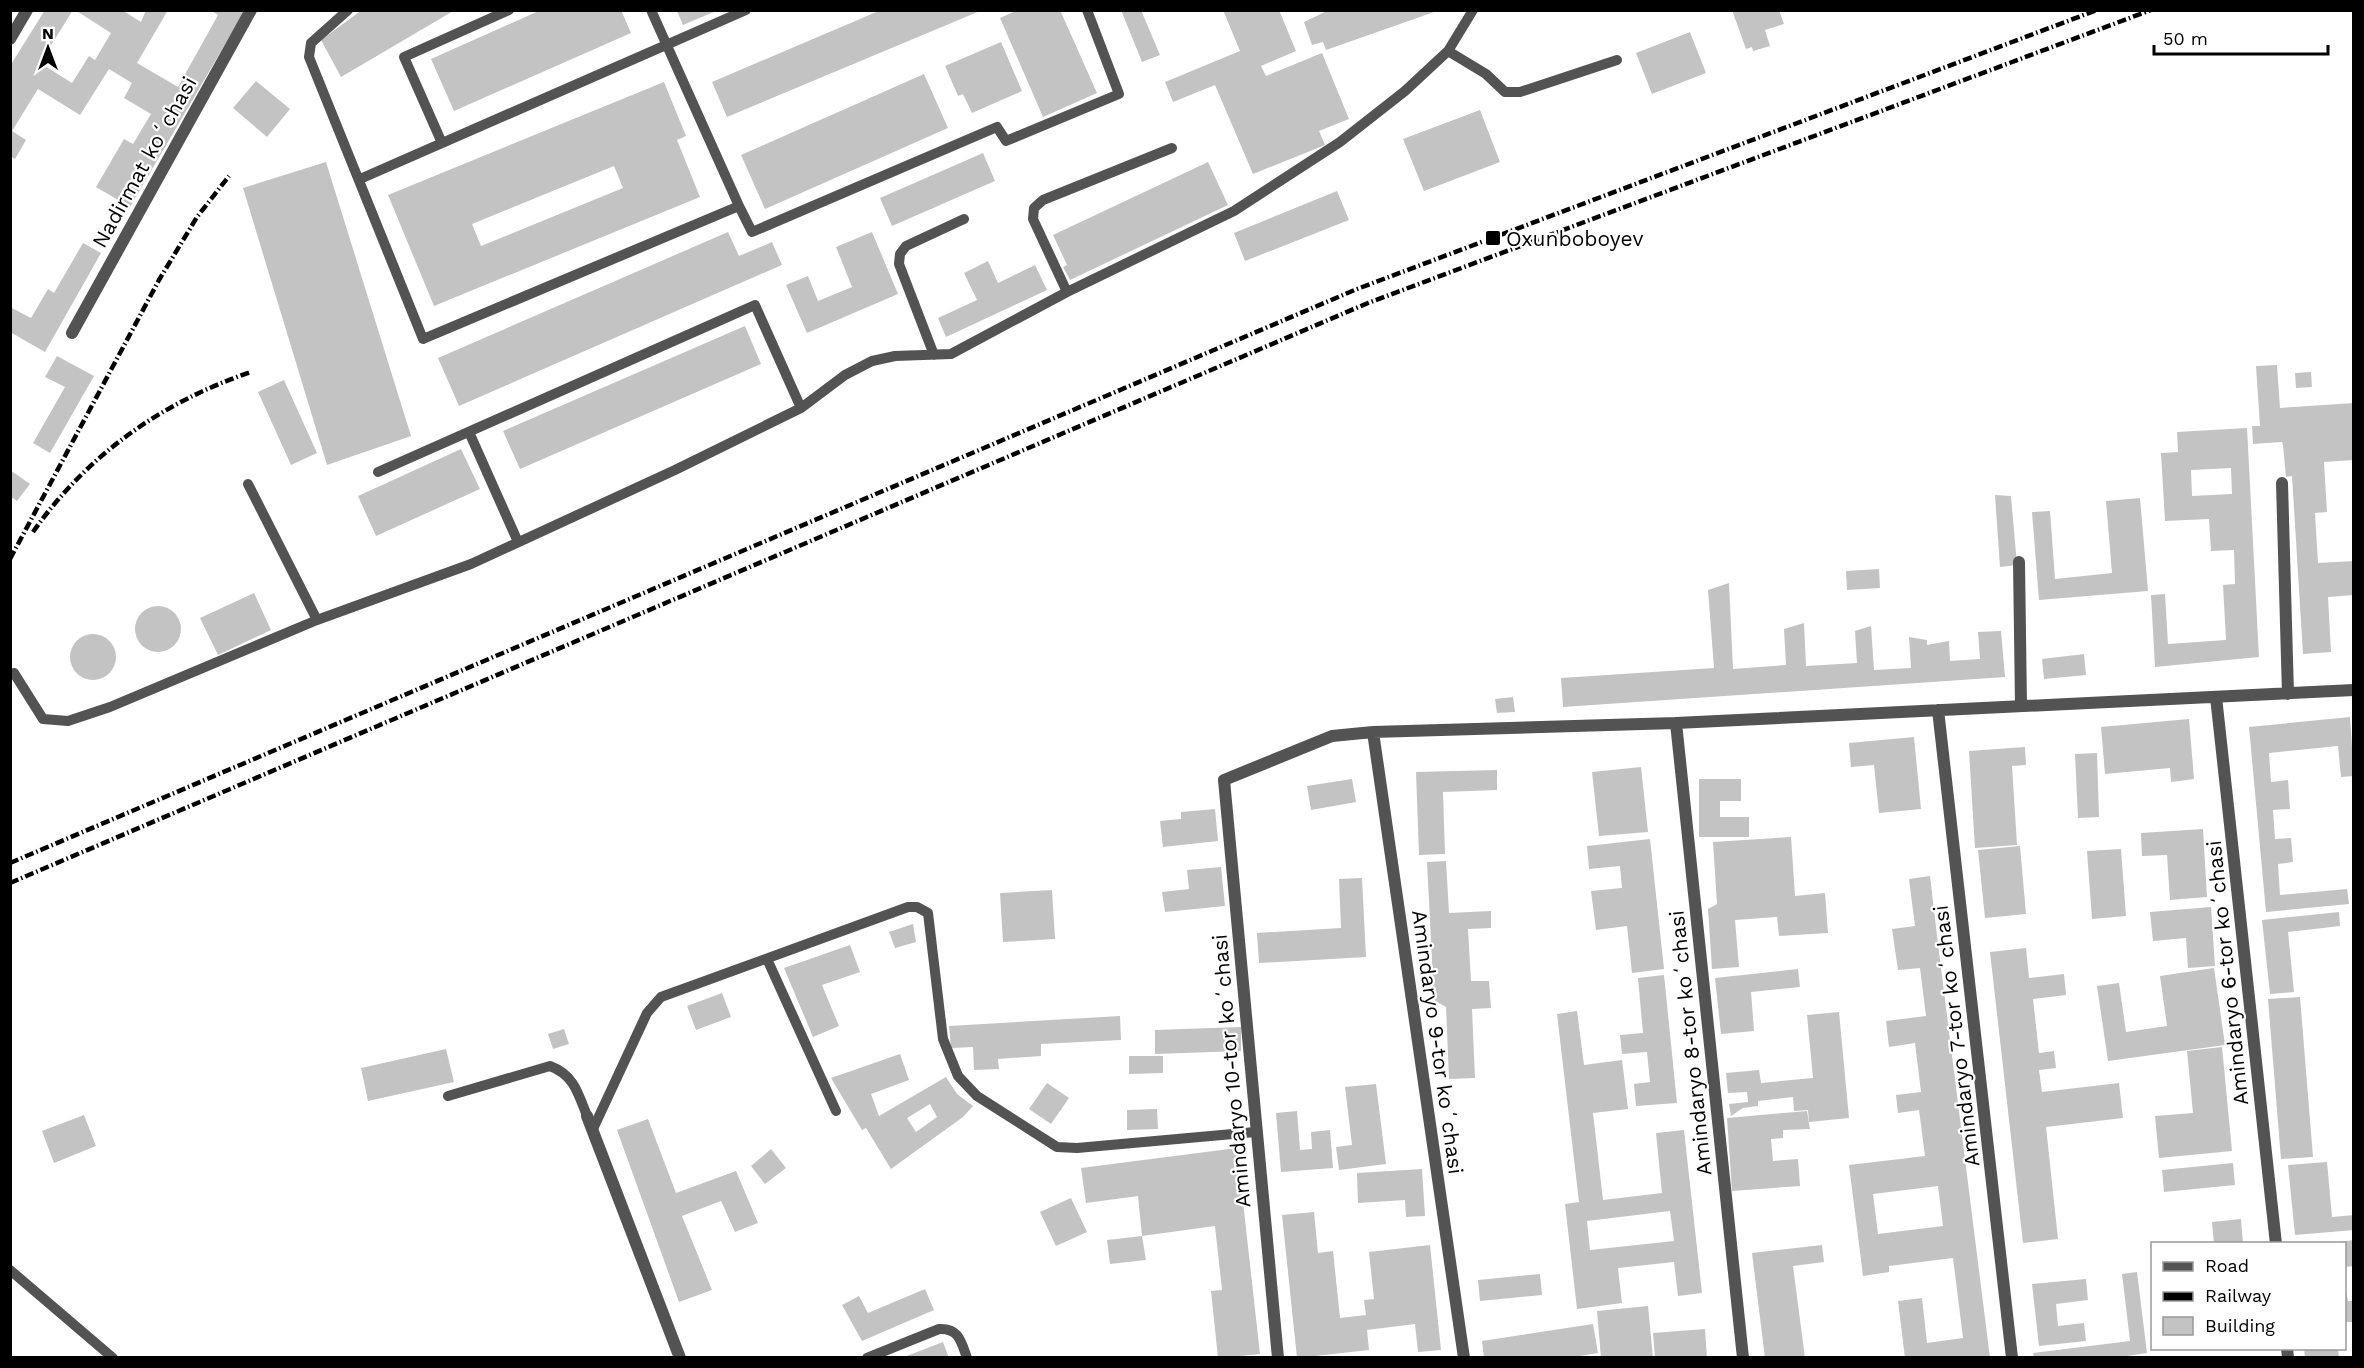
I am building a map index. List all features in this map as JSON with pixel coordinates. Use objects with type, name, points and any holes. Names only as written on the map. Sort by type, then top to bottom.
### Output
[{"type":"street","points":[[10,39],[27,10]]},
{"type":"street","name":"Nadirmat koʻchasi","points":[[72,333],[251,10]]},
{"type":"street","points":[[2282,483],[2288,694]]},
{"type":"street","points":[[2019,562],[2021,706]]},
{"type":"street","points":[[1373,732],[1676,723],[2354,690]]},
{"type":"street","name":"Amindaryo 6-tor koʻchasi","points":[[2216,698],[2276,1242]]},
{"type":"street","name":"Amindaryo 7-tor koʻchasi","points":[[1938,710],[2012,1358]]},
{"type":"street","name":"Amindaryo 8-tor koʻchasi","points":[[1676,723],[1743,1358]]},
{"type":"street","name":"Amindaryo 10-tor koʻchasi","points":[[1278,1358],[1255,1132],[1224,780],[1332,736],[1373,732]]},
{"type":"street","name":"Amindaryo 9-tor koʻchasi","points":[[1373,732],[1464,1358]]},
{"type":"street","points":[[587,1116],[680,1358]]},
{"type":"lane","points":[[348,10],[311,42],[309,57],[423,339],[739,206]]},
{"type":"lane","points":[[442,143],[404,57],[509,10]]},
{"type":"lane","points":[[651,10],[752,232],[997,127],[1006,141],[1119,94],[1087,10]]},
{"type":"lane","points":[[360,179],[746,10]]},
{"type":"lane","points":[[14,673],[43,719],[68,721],[121,703],[317,620],[461,568],[801,408],[845,375],[872,361],[895,356],[951,354],[1067,292],[1234,211],[1340,142],[1405,91],[1448,51],[1473,10]]},
{"type":"lane","points":[[1448,51],[1486,74],[1505,92],[1520,92],[1617,60]]},
{"type":"lane","points":[[1067,292],[1033,219],[1034,208],[1043,200],[1172,148]]},
{"type":"lane","points":[[934,355],[899,264],[900,254],[906,246],[964,219]]},
{"type":"lane","points":[[378,472],[755,305],[801,408]]},
{"type":"lane","points":[[469,432],[518,542]]},
{"type":"lane","points":[[248,484],[317,620]]},
{"type":"lane","points":[[593,1129],[647,1012],[661,997],[908,907],[923,909],[928,913],[943,1038],[958,1076],[977,1096],[1057,1147],[1077,1148],[1255,1132]]},
{"type":"lane","points":[[767,959],[836,1111]]},
{"type":"lane","points":[[448,1096],[550,1066],[564,1071],[575,1087],[587,1116]]},
{"type":"lane","points":[[10,1270],[113,1358]]},
{"type":"lane","points":[[867,1358],[939,1329],[950,1328],[958,1335],[967,1358]]},
{"type":"building","points":[[45,10],[73,10],[40,63],[72,83],[89,56],[95,60],[111,33],[75,10],[122,10],[141,22],[146,10],[168,10],[137,63],[178,87],[218,15],[210,10],[245,10],[130,207],[96,187],[124,139],[133,144],[151,114],[124,98],[132,83],[109,69],[80,115],[38,89],[12,131],[26,140],[15,159],[10,156],[10,66]]},
{"type":"building","points":[[362,10],[455,10],[341,77],[321,40]]},
{"type":"building","points":[[541,10],[621,10],[631,33],[454,111],[431,59]]},
{"type":"building","points":[[881,10],[980,11],[727,117],[712,82]]},
{"type":"building","points":[[1018,10],[1060,10],[1097,93],[1043,117],[1000,18]]},
{"type":"building","points":[[1121,10],[1141,10],[1160,55],[1142,62]]},
{"type":"building","points":[[1223,10],[1279,10],[1296,51],[1261,66],[1266,76],[1322,53],[1349,119],[1319,131],[1325,145],[1253,174],[1215,85],[1173,102],[1165,82],[1240,51]]},
{"type":"building","points":[[1329,10],[1437,11],[1326,50],[1323,42],[1312,45],[1304,22]]},
{"type":"building","points":[[1732,10],[1779,10],[1784,24],[1765,30],[1770,46],[1753,51],[1752,47],[1746,49]]},
{"type":"building","points":[[677,11],[716,11],[683,25]]},
{"type":"building","points":[[1690,32],[1706,73],[1652,94],[1636,53]]},
{"type":"building","points":[[1001,42],[1022,91],[972,113],[963,94],[958,96],[945,66]]},
{"type":"building","points":[[924,74],[948,128],[765,209],[741,155]]},
{"type":"building","points":[[256,81],[290,109],[267,137],[233,108]]},
{"type":"building","points":[[664,82],[686,136],[677,140],[700,197],[434,306],[388,195]],"holes":[[[614,166],[623,188],[481,246],[472,224]]]},
{"type":"building","points":[[1480,110],[1500,162],[1424,191],[1403,139]]},
{"type":"building","points":[[983,153],[995,181],[892,226],[880,198]]},
{"type":"building","points":[[326,162],[411,436],[327,465],[243,188]]},
{"type":"building","points":[[1208,162],[1228,205],[1070,280],[1063,267],[1067,265],[1053,235]]},
{"type":"building","points":[[1337,191],[1349,220],[1245,261],[1234,233]]},
{"type":"building","points":[[728,232],[739,256],[772,242],[782,265],[459,406],[438,358]]},
{"type":"building","points":[[872,232],[898,294],[807,333],[786,285],[808,276],[818,301],[852,287],[836,247]]},
{"type":"building","points":[[83,243],[101,253],[45,352],[10,332],[10,307],[31,318],[48,289],[54,293]]},
{"type":"building","points":[[988,261],[998,283],[1035,265],[1047,290],[946,337],[938,318],[977,300],[964,273]]},
{"type":"building","points":[[745,326],[761,364],[520,469],[503,431]]},
{"type":"building","points":[[57,356],[94,376],[50,453],[33,443],[65,387],[45,377]]},
{"type":"building","points":[[2277,365],[2280,408],[2354,403],[2354,460],[2324,462],[2327,512],[2315,513],[2318,563],[2354,561],[2354,595],[2328,597],[2331,652],[2303,654],[2292,476],[2286,477],[2282,442],[2253,444],[2252,426],[2260,426],[2256,366]]},
{"type":"building","points":[[2311,372],[2312,387],[2296,388],[2295,373]]},
{"type":"building","points":[[284,380],[317,453],[291,465],[258,392]]},
{"type":"building","points":[[2247,428],[2259,657],[2155,667],[2151,595],[2165,594],[2168,644],[2226,640],[2223,585],[2235,584],[2234,550],[2211,551],[2209,519],[2165,521],[2161,453],[2178,452],[2177,432]],"holes":[[[2231,468],[2232,494],[2192,496],[2191,470]]]},
{"type":"building","points":[[461,449],[480,489],[376,536],[358,496]]},
{"type":"building","points":[[10,470],[30,484],[17,501],[10,496]]},
{"type":"building","points":[[1995,495],[2011,496],[2017,565],[2000,567]]},
{"type":"building","points":[[2140,498],[2148,591],[2039,600],[2032,512],[2050,511],[2055,579],[2112,573],[2106,501]]},
{"type":"building","points":[[1879,569],[1880,588],[1847,590],[1846,571]]},
{"type":"building","points":[[1729,583],[1733,669],[1786,665],[1784,629],[1804,623],[1806,666],[1857,663],[1855,631],[1871,626],[1874,670],[1911,668],[1909,637],[1927,640],[1927,645],[1949,641],[1950,661],[1980,659],[1978,632],[2001,631],[2005,677],[1563,707],[1561,678],[1714,668],[1708,590]]},
{"type":"building","points":[[254,593],[271,630],[218,655],[200,618]]},
{"type":"building","points":[[158,606],[174,613],[181,629],[174,645],[158,652],[142,645],[135,629],[142,613]]},
{"type":"building","points":[[93,634],[109,641],[116,657],[109,673],[93,680],[77,673],[70,657],[77,641]]},
{"type":"building","points":[[2084,654],[2086,675],[2044,679],[2042,659]]},
{"type":"building","points":[[1513,697],[1515,712],[1497,713],[1495,699]]},
{"type":"building","points":[[2350,717],[2354,776],[2341,777],[2338,746],[2269,753],[2271,782],[2288,780],[2290,809],[2273,810],[2275,839],[2291,838],[2293,862],[2278,864],[2280,895],[2347,889],[2349,904],[2266,912],[2249,727]]},
{"type":"building","points":[[2189,719],[2194,779],[2171,782],[2170,768],[2105,774],[2101,727]]},
{"type":"building","points":[[1914,737],[1921,809],[1879,813],[1874,765],[1851,767],[1849,743]]},
{"type":"building","points":[[2025,747],[2026,765],[2012,766],[2017,845],[1975,848],[1969,751]]},
{"type":"building","points":[[2097,753],[2099,817],[2078,818],[2075,754]]},
{"type":"building","points":[[1641,767],[1648,832],[1599,836],[1592,772]]},
{"type":"building","points":[[1497,770],[1497,790],[1443,792],[1445,854],[1419,855],[1416,772]]},
{"type":"building","points":[[1352,779],[1356,802],[1311,810],[1307,786]]},
{"type":"building","points":[[1699,779],[1741,779],[1741,801],[1720,801],[1720,817],[1749,817],[1749,837],[1699,837]]},
{"type":"building","points":[[1215,809],[1218,841],[1163,847],[1160,821],[1181,819],[1181,812]]},
{"type":"building","points":[[2203,829],[2207,897],[2170,900],[2167,855],[2142,856],[2141,833]]},
{"type":"building","points":[[1791,837],[1795,896],[1825,893],[1828,933],[1779,936],[1777,917],[1735,920],[1739,967],[1712,969],[1708,909],[1717,904],[1713,842]]},
{"type":"building","points":[[1650,839],[1664,969],[1632,973],[1627,926],[1596,930],[1591,891],[1622,888],[1620,866],[1589,869],[1587,846]]},
{"type":"building","points":[[2020,846],[2026,914],[1985,918],[1978,850]]},
{"type":"building","points":[[2121,849],[2126,916],[2092,919],[2087,851]]},
{"type":"building","points":[[1446,861],[1449,913],[1491,911],[1491,928],[1468,929],[1471,981],[1489,981],[1491,1008],[1472,1009],[1475,1078],[1449,1079],[1446,1007],[1434,1000],[1427,862]]},
{"type":"building","points":[[1221,867],[1225,906],[1165,912],[1162,892],[1189,889],[1187,870]]},
{"type":"building","points":[[1930,876],[1990,1358],[1905,1358],[1898,1301],[1922,1298],[1927,1343],[1963,1338],[1953,1258],[1889,1266],[1889,1272],[1863,1276],[1849,1165],[1925,1156],[1919,1110],[1898,1113],[1896,1095],[1921,1092],[1915,1043],[1889,1047],[1886,1021],[1926,1016],[1920,968],[1898,970],[1892,929],[1915,926],[1909,879]],"holes":[[[1938,1186],[1943,1226],[1878,1234],[1873,1194]]]},
{"type":"building","points":[[1362,878],[1366,957],[1259,963],[1257,933],[1341,928],[1339,879]]},
{"type":"building","points":[[1052,890],[1055,939],[1003,942],[1000,893]]},
{"type":"building","points":[[2211,907],[2215,966],[2188,968],[2186,938],[2153,941],[2150,912]]},
{"type":"building","points":[[2339,912],[2340,926],[2288,932],[2294,992],[2270,994],[2262,920]]},
{"type":"building","points":[[913,924],[916,942],[895,948],[889,932]]},
{"type":"building","points":[[850,945],[860,972],[822,985],[839,1026],[813,1037],[784,968]]},
{"type":"building","points":[[2026,948],[2029,978],[2064,974],[2066,995],[2033,999],[2039,1053],[2054,1051],[2056,1068],[2039,1070],[2042,1092],[2119,1083],[2123,1118],[2046,1127],[2058,1239],[2023,1243],[1990,952]]},
{"type":"building","points":[[2214,968],[2225,1045],[2108,1061],[2097,986],[2119,983],[2126,1032],[2167,1026],[2160,976]]},
{"type":"building","points":[[1798,969],[1800,987],[1751,992],[1754,1031],[1721,1034],[1715,978]]},
{"type":"building","points":[[1664,975],[1677,1103],[1636,1106],[1634,1084],[1650,1082],[1647,1052],[1622,1054],[1620,1035],[1643,1033],[1638,978]]},
{"type":"building","points":[[722,993],[731,1017],[696,1030],[687,1006]]},
{"type":"building","points":[[2300,997],[2313,1157],[2281,1159],[2268,999]]},
{"type":"building","points":[[1577,1011],[1584,1065],[1622,1060],[1628,1109],[1593,1113],[1603,1200],[1662,1193],[1656,1133],[1684,1130],[1702,1293],[1678,1296],[1674,1262],[1618,1268],[1622,1303],[1577,1309],[1565,1204],[1579,1202],[1557,1014]],"holes":[[[1670,1211],[1674,1241],[1590,1250],[1587,1221]]]},
{"type":"building","points":[[1839,1012],[1849,1118],[1809,1122],[1808,1110],[1794,1111],[1793,1097],[1758,1101],[1758,1106],[1743,1108],[1731,1116],[1729,1104],[1748,1102],[1747,1092],[1728,1093],[1726,1073],[1759,1070],[1761,1083],[1813,1078],[1807,1015]]},
{"type":"building","points":[[1120,1016],[1121,1040],[1041,1044],[1041,1056],[998,1059],[999,1069],[974,1070],[973,1047],[951,1048],[949,1026]]},
{"type":"building","points":[[1241,1027],[1241,1051],[1155,1054],[1155,1030]]},
{"type":"building","points":[[564,1029],[569,1044],[553,1049],[548,1034]]},
{"type":"building","points":[[2222,1047],[2232,1151],[2159,1158],[2155,1116],[2193,1113],[2187,1051]]},
{"type":"building","points":[[446,1049],[454,1082],[368,1101],[361,1068]]},
{"type":"building","points":[[900,1054],[909,1080],[871,1094],[879,1116],[946,1077],[957,1094],[973,1106],[963,1117],[891,1169],[866,1128],[862,1130],[831,1078]],"holes":[[[930,1104],[937,1117],[916,1132],[907,1118]]]},
{"type":"building","points":[[1129,1056],[1163,1056],[1163,1073],[1129,1074]]},
{"type":"building","points":[[1047,1083],[1069,1098],[1051,1124],[1029,1109]]},
{"type":"building","points":[[1376,1084],[1386,1164],[1339,1170],[1336,1147],[1352,1145],[1345,1087]]},
{"type":"building","points":[[1157,1109],[1158,1129],[1127,1130],[1127,1110]]},
{"type":"building","points":[[1297,1111],[1300,1150],[1312,1149],[1311,1132],[1330,1130],[1333,1168],[1281,1172],[1276,1113]]},
{"type":"building","points":[[1807,1111],[1810,1129],[1783,1130],[1783,1138],[1771,1139],[1773,1161],[1798,1159],[1800,1186],[1732,1191],[1727,1118]]},
{"type":"building","points":[[84,1115],[96,1146],[54,1163],[42,1131]]},
{"type":"building","points":[[648,1119],[676,1193],[736,1171],[758,1223],[735,1232],[721,1201],[682,1216],[712,1290],[679,1302],[617,1130]]},
{"type":"building","points":[[1237,1148],[1260,1354],[1218,1358],[1211,1291],[1222,1290],[1215,1226],[1142,1236],[1138,1196],[1086,1203],[1081,1168]]},
{"type":"building","points":[[771,1149],[786,1168],[765,1184],[751,1166]]},
{"type":"building","points":[[2327,1162],[2332,1217],[2354,1215],[2354,1230],[2295,1235],[2288,1165]]},
{"type":"building","points":[[2233,1163],[2235,1185],[2164,1192],[2162,1170]]},
{"type":"building","points":[[1422,1169],[1425,1216],[1406,1217],[1405,1200],[1358,1203],[1357,1173]]},
{"type":"building","points":[[1071,1198],[1087,1232],[1056,1246],[1040,1212]]},
{"type":"building","points":[[1314,1212],[1318,1253],[1333,1251],[1340,1318],[1366,1315],[1364,1300],[1374,1299],[1369,1252],[1430,1245],[1441,1350],[1418,1352],[1415,1324],[1367,1330],[1369,1350],[1297,1358],[1282,1215]]},
{"type":"building","points":[[2241,1219],[2243,1242],[2214,1242],[2212,1222]]},
{"type":"building","points":[[1142,1236],[1146,1260],[1110,1264],[1107,1240]]},
{"type":"building","points":[[2354,1240],[2354,1266],[2346,1267],[2346,1242],[2338,1242]]},
{"type":"building","points":[[1822,1245],[1824,1262],[1793,1266],[1805,1358],[1765,1358],[1752,1253]]},
{"type":"building","points":[[2137,1272],[2147,1353],[2113,1358],[2034,1358],[2033,1353],[2130,1341],[2122,1274]]},
{"type":"building","points":[[1540,1274],[1542,1295],[1480,1301],[1478,1280]]},
{"type":"building","points":[[2086,1279],[2088,1300],[2056,1304],[2058,1326],[2084,1323],[2086,1341],[2039,1346],[2032,1284]]},
{"type":"building","points":[[925,1289],[934,1310],[862,1341],[842,1305],[859,1296],[868,1313]]},
{"type":"building","points":[[2346,1291],[2348,1301],[2354,1301],[2354,1322],[2346,1322]]},
{"type":"building","points":[[1648,1306],[1653,1358],[1601,1358],[1597,1311]]},
{"type":"building","points":[[1593,1324],[1598,1353],[1568,1358],[1484,1358],[1482,1341]]},
{"type":"building","points":[[1705,1329],[1707,1358],[1655,1358],[1653,1333]]},
{"type":"building","points":[[943,1342],[949,1358],[904,1358],[904,1357]]},
{"type":"building","points":[[2304,1350],[2338,1350],[2339,1358],[2305,1358]]},
{"type":"railway","points":[[10,863],[1357,289],[2097,10]]},
{"type":"railway","points":[[10,883],[1368,303],[2151,10]]},
{"type":"railway","points":[[10,559],[159,280],[197,217],[229,176]]},
{"type":"railway","points":[[33,532],[77,479],[129,434],[187,399],[251,372]]},
{"type":"place","name":"Oxunboboyev","points":[[1493,238]]}]
